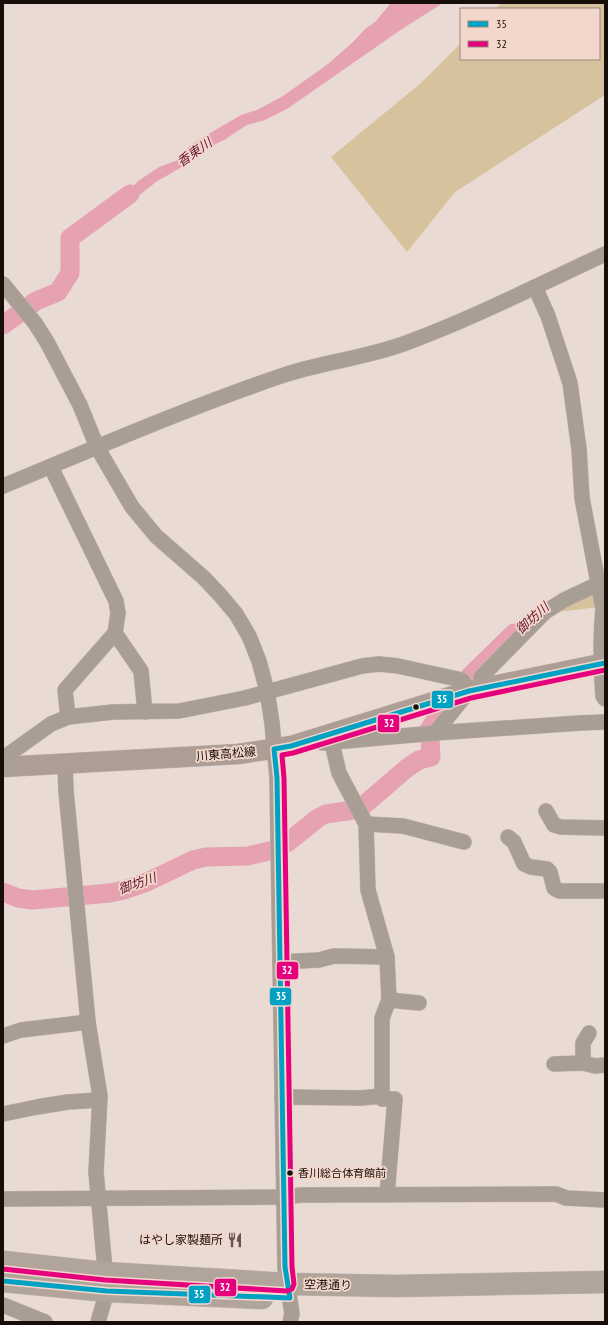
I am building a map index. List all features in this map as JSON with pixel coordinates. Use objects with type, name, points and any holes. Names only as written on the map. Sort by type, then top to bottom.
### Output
[{"type":"highway","name":"空港通り","points":[[3,1262],[106,1282]]},
{"type":"highway","name":"空港通り","points":[[3,1281],[106,1282],[288,1291],[395,1301],[605,1296]]},
{"type":"highway","name":"空港通り","points":[[288,1291],[396,1286],[605,1282]]},
{"type":"main road","name":"川東高松線","points":[[3,767],[238,754],[283,748],[475,690],[603,663]]},
{"type":"street","points":[[3,486],[97,447],[282,375],[405,343],[459,321],[605,254]]},
{"type":"street","points":[[3,284],[35,323],[47,342],[80,405],[97,447],[132,507],[156,536],[204,578],[236,614],[249,636],[259,661],[267,691],[272,723],[283,748],[277,778],[283,1197],[285,1267],[292,1314],[290,1322]]},
{"type":"street","points":[[535,287],[548,316],[570,383],[579,449],[582,498],[599,579],[603,609],[601,625],[603,696],[605,699]]},
{"type":"street","points":[[51,467],[116,601],[118,613],[114,633],[65,690],[68,717]]},
{"type":"street","points":[[435,733],[475,690],[480,677],[544,612],[599,579]]},
{"type":"street","points":[[114,633],[141,671],[145,712]]},
{"type":"street","points":[[3,761],[6,757],[51,724],[68,717],[113,712],[179,711],[245,698],[362,666],[379,664],[398,666],[462,680],[475,690]]},
{"type":"street","points":[[283,748],[435,733],[605,722]]},
{"type":"street","points":[[332,742],[340,773],[366,824],[368,890],[387,957],[390,1000],[382,1018],[382,1099],[395,1099],[387,1195]]},
{"type":"street","points":[[65,764],[66,791],[88,1022],[99,1100],[96,1172],[106,1282],[98,1322]]},
{"type":"street","points":[[546,811],[554,825],[561,827],[605,828]]},
{"type":"street","points":[[366,824],[403,826],[464,842]]},
{"type":"street","points":[[508,837],[514,842],[524,864],[531,867],[547,869],[550,872],[554,888],[559,891],[605,891]]},
{"type":"street","points":[[280,962],[319,960],[334,956],[387,957]]},
{"type":"street","points":[[390,1000],[419,1003]]},
{"type":"street","points":[[3,1036],[21,1030],[88,1022]]},
{"type":"street","points":[[583,1063],[582,1043],[589,1033]]},
{"type":"street","points":[[554,1064],[583,1063],[595,1066],[605,1065]]},
{"type":"street","points":[[282,1097],[361,1098],[382,1096]]},
{"type":"street","points":[[3,1114],[68,1102],[99,1100]]},
{"type":"street","points":[[3,1199],[98,1197],[283,1197],[302,1195],[556,1194],[566,1198],[605,1200]]},
{"type":"street","points":[[3,1305],[45,1322]]},
{"type":"shaded area","points":[[501,3],[605,3],[605,95],[455,192],[407,252],[331,157],[421,83],[460,44],[460,60],[600,60],[600,8],[496,8]]},
{"type":"shaded area","points":[[597,591],[599,607],[549,613]]},
{"type":"water","points":[[391,3],[443,3],[402,29],[287,109],[265,120],[247,125],[224,140],[205,149],[187,164],[156,182],[127,205],[113,211],[102,206],[125,194],[138,181],[159,167],[181,159],[188,147],[210,133],[241,115],[257,110],[283,96],[328,64],[365,29],[375,22]]},
{"type":"waterway","name":"香東川","points":[[3,325],[36,301],[58,292],[70,273],[70,238],[130,194]]},
{"type":"waterway","name":"御坊川","points":[[469,677],[514,633]]},
{"type":"waterway","name":"御坊川","points":[[429,730],[440,713]]},
{"type":"waterway","name":"御坊川","points":[[287,843],[318,818],[326,814],[353,810],[364,805],[407,768],[419,760],[431,757],[430,737]]},
{"type":"waterway","name":"御坊川","points":[[3,892],[18,898],[32,900],[110,893],[147,882],[193,860],[206,857],[248,856],[269,851]]},
{"type":"transit line","name":"35","points":[[3,1281],[107,1291],[290,1298],[285,1267],[277,778],[274,749],[291,746],[469,691],[605,663]]},
{"type":"transit line","name":"32","points":[[3,1269],[105,1280],[287,1291],[292,1289],[294,1284],[292,1267],[284,778],[282,755],[293,753],[471,698],[605,670]]},
{"type":"place","name":"香川総合体育館前","points":[[290,1173]]},
{"type":"place","name":"はやし家製麺所","points":[[235,1240]]}]
